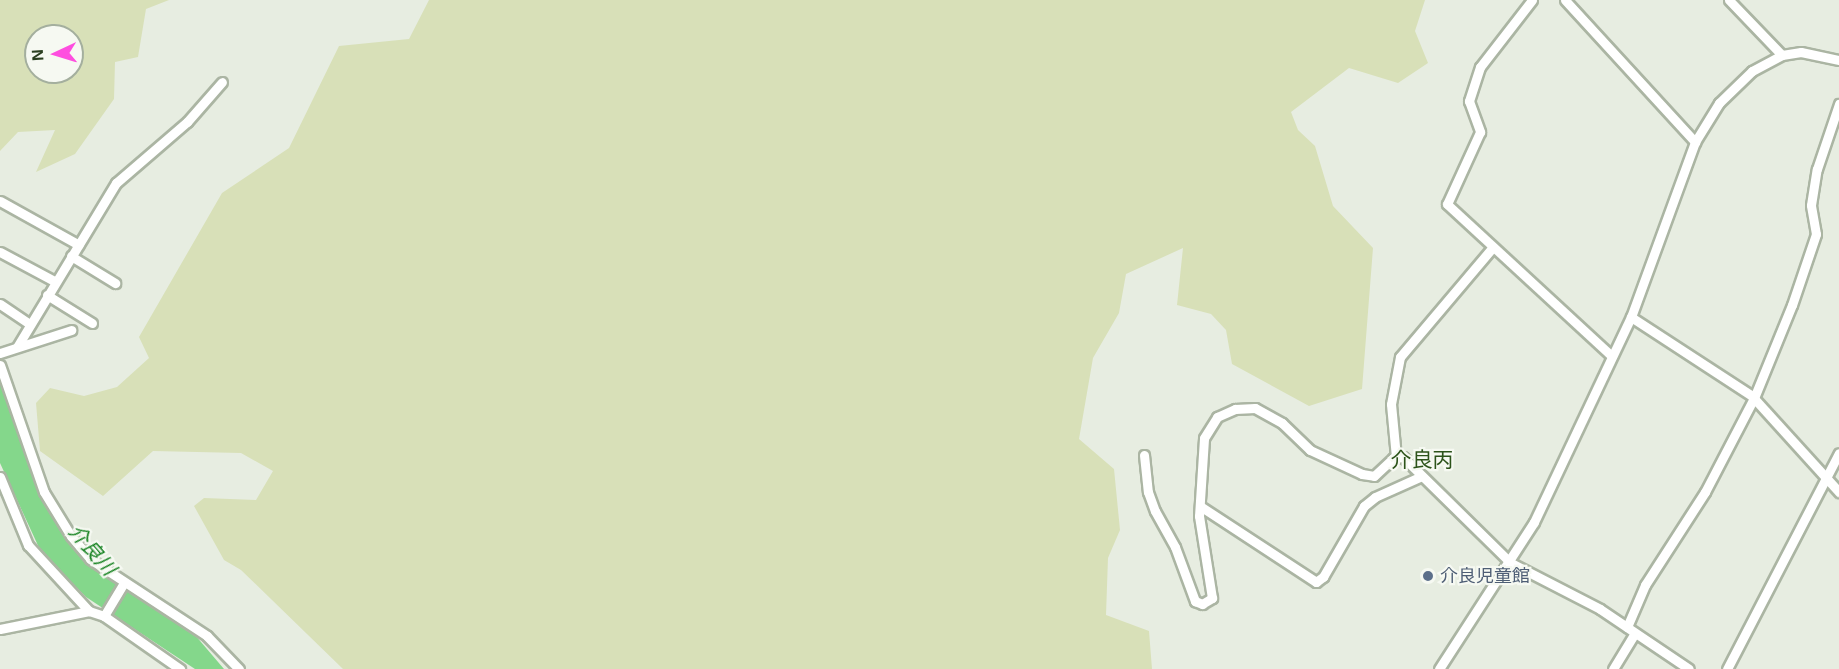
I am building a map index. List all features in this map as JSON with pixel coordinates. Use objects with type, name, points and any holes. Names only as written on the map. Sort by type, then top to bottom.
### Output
[{"type":"street","points":[[1532,0],[1480,67],[1469,101],[1479,132],[1447,204],[1612,356]]},
{"type":"street","points":[[1565,0],[1695,142]]},
{"type":"street","points":[[1729,0],[1782,55]]},
{"type":"street","points":[[1439,669],[1511,562],[1631,317],[1695,142],[1719,103],[1752,71],[1782,55],[1801,52],[1839,60]]},
{"type":"street","points":[[17,347],[54,281],[116,183],[187,122],[222,82]]},
{"type":"street","points":[[1613,669],[1631,630],[1646,585],[1705,492],[1754,398],[1810,256],[1816,234],[1812,205],[1817,169],[1839,104]]},
{"type":"street","points":[[0,201],[78,245]]},
{"type":"street","points":[[1396,458],[1391,404],[1393,375],[1400,357],[1493,247]]},
{"type":"street","points":[[0,252],[54,281]]},
{"type":"street","points":[[71,256],[115,283]]},
{"type":"street","points":[[46,295],[92,323]]},
{"type":"street","points":[[0,304],[30,324]]},
{"type":"street","points":[[1631,317],[1754,398],[1839,492]]},
{"type":"street","points":[[0,353],[71,330]]},
{"type":"street","points":[[0,365],[44,492],[71,536],[90,560],[123,586],[207,636],[239,669]]},
{"type":"street","points":[[1144,455],[1148,492],[1155,511],[1175,548],[1195,601],[1202,604],[1212,598],[1201,546],[1200,506],[1204,438],[1217,417],[1235,409],[1255,408],[1270,415],[1310,450],[1362,474],[1374,476],[1396,458],[1403,457],[1511,562],[1550,580],[1689,669]]},
{"type":"street","points":[[1727,669],[1839,453]]},
{"type":"street","points":[[1200,506],[1316,582],[1323,577],[1364,506],[1375,497],[1422,476]]},
{"type":"street","points":[[0,477],[28,545],[89,611]]},
{"type":"street","points":[[105,615],[123,586]]},
{"type":"street","points":[[0,629],[89,611],[105,615],[180,669]]},
{"type":"shaded area","points":[[0,0],[169,0],[146,9],[138,57],[115,62],[114,99],[75,154],[36,172],[55,130],[18,132],[0,151]]},
{"type":"shaded area","points":[[429,0],[1425,0],[1415,31],[1428,63],[1398,83],[1349,68],[1291,112],[1298,130],[1315,146],[1333,206],[1373,248],[1362,389],[1309,406],[1232,364],[1226,330],[1211,314],[1177,305],[1183,248],[1126,274],[1119,313],[1093,358],[1079,439],[1114,469],[1120,530],[1108,558],[1106,615],[1149,631],[1152,669],[343,669],[241,570],[224,560],[194,506],[204,498],[256,500],[273,471],[241,453],[153,451],[103,496],[40,451],[36,403],[50,388],[84,396],[117,387],[149,358],[139,337],[222,193],[289,148],[339,46],[409,39]]},
{"type":"shaded area","points":[[0,383],[44,502],[83,560],[195,635],[224,669],[195,669],[86,597],[41,552],[0,463]]},
{"type":"place","name":"介良児童館","points":[[1428,576]]},
{"type":"district","name":"介良丙","points":[[1422,460]]},
{"type":"water label","name":"介良川","points":[[92,550]]}]
